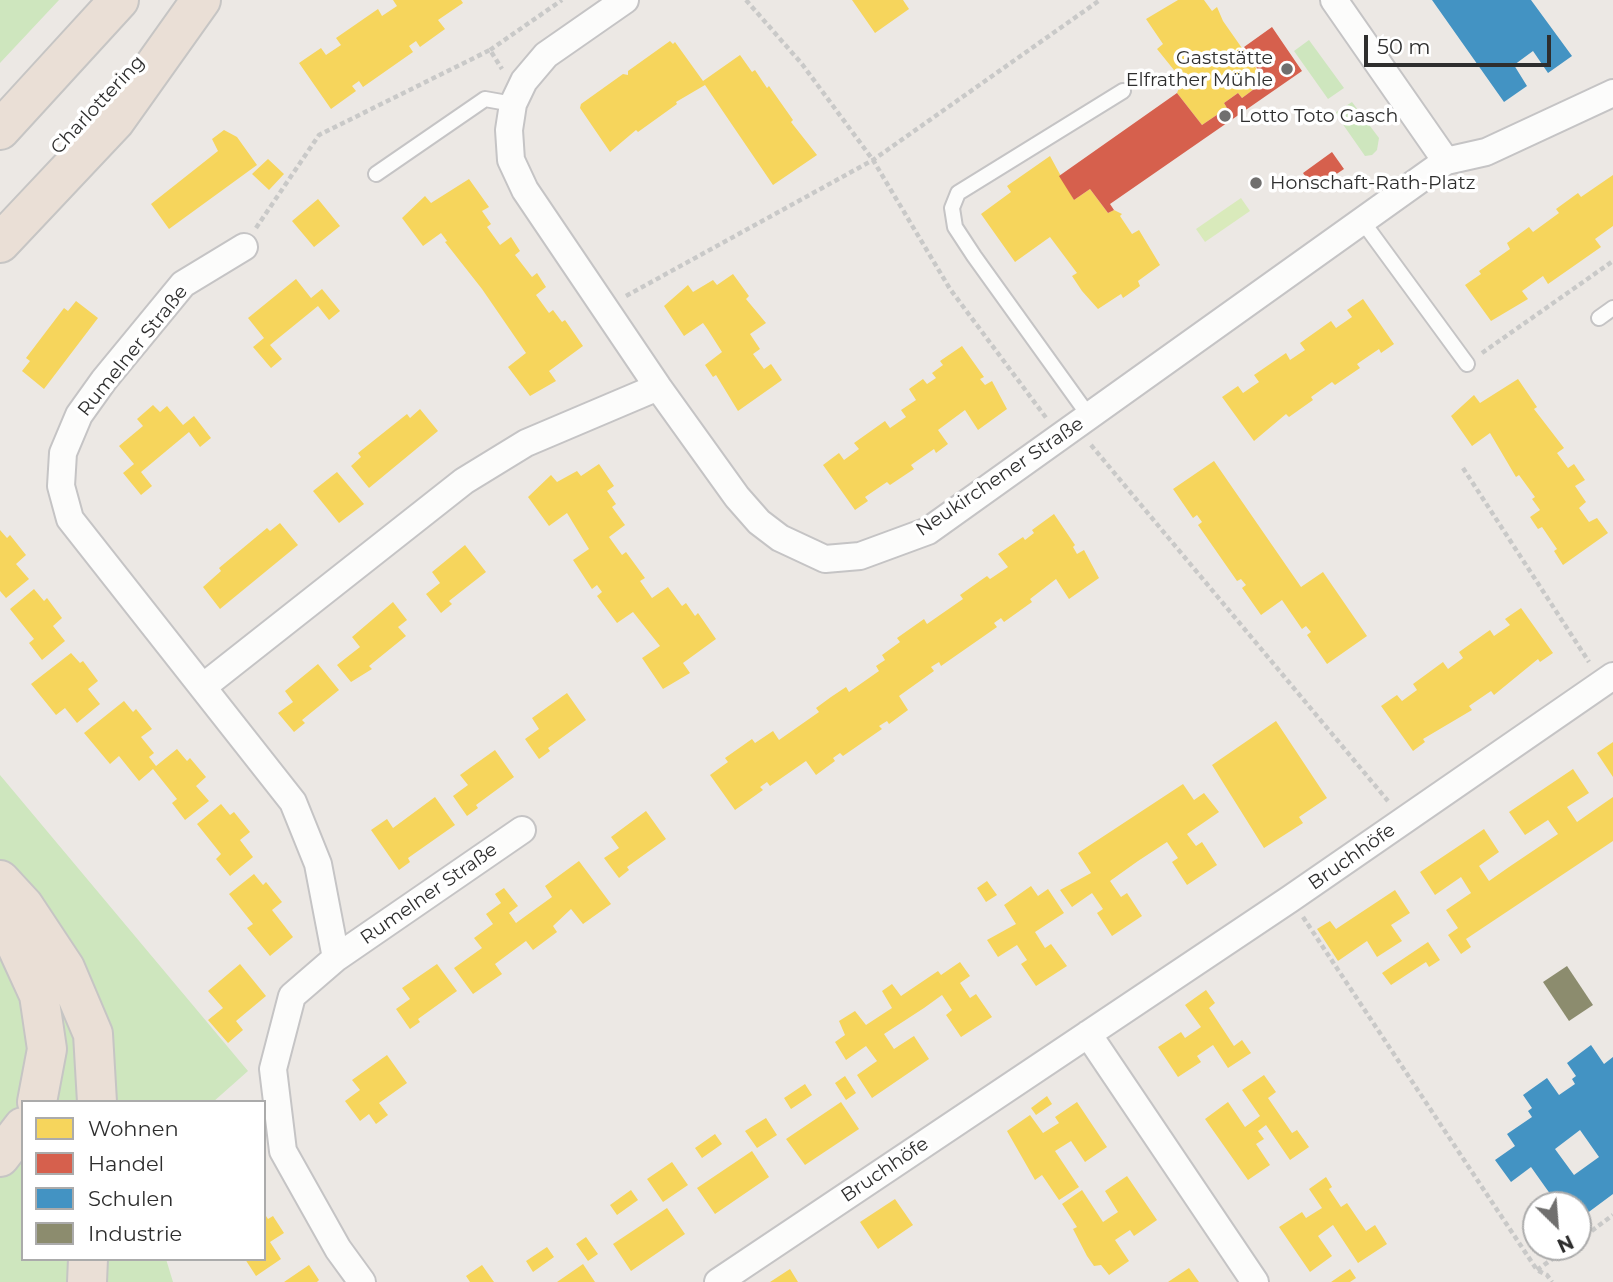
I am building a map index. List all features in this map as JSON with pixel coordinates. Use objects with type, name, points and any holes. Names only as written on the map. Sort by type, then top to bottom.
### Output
[{"type":"highway","points":[[0,130],[119,0]]},
{"type":"highway","points":[[0,243],[115,121],[198,0]]},
{"type":"highway","name":"Charlottering","points":[[0,209],[198,0]]},
{"type":"highway","points":[[0,880],[24,905],[65,968],[93,1034],[97,1100]]},
{"type":"highway","points":[[0,922],[11,934],[39,995],[47,1049],[37,1100]]},
{"type":"highway","points":[[0,1157],[21,1130]]},
{"type":"highway","points":[[87,1282],[88,1261]]},
{"type":"street","points":[[518,93],[546,55],[625,0]]},
{"type":"street","points":[[1334,0],[1446,161]]},
{"type":"street","name":"Neukirchener Straße","points":[[518,93],[509,130],[511,160],[525,190],[658,387],[737,497],[759,522],[780,538],[825,559],[860,556],[928,531],[1446,161],[1486,152],[1613,93]]},
{"type":"street","name":"Rumelner Straße","points":[[244,247],[183,284],[79,415],[63,453],[61,486],[70,519],[293,802],[318,864],[335,958]]},
{"type":"street","points":[[204,686],[464,481],[526,443],[658,387]]},
{"type":"street","name":"Bruchhöfe","points":[[718,1282],[1290,899],[1608,680]]},
{"type":"street","name":"Rumelner Straße","points":[[362,1282],[338,1249],[283,1151],[272,1069],[292,996],[335,958],[522,830]]},
{"type":"street","points":[[1088,1034],[1255,1282]]},
{"type":"lane","points":[[1075,426],[955,227],[952,208],[958,193],[1123,91]]},
{"type":"lane","points":[[376,174],[485,99],[518,93]]},
{"type":"lane","points":[[1363,222],[1467,363]]},
{"type":"lane","points":[[1599,318],[1613,308]]},
{"type":"path","points":[[244,247],[319,135],[490,50],[562,0]]},
{"type":"path","points":[[746,0],[802,64],[873,160],[950,289],[1075,426],[1405,820]]},
{"type":"path","points":[[605,307],[873,160],[1100,0]]},
{"type":"path","points":[[490,50],[518,93]]},
{"type":"path","points":[[1467,363],[1613,261]]},
{"type":"path","points":[[1463,468],[1608,680]]},
{"type":"path","points":[[1290,899],[1537,1270],[1547,1275],[1552,1282]]},
{"type":"path","points":[[1592,1231],[1613,1215]]},
{"type":"path","points":[[1537,1270],[1550,1261]]},
{"type":"green space","points":[[0,0],[59,0],[0,63]]},
{"type":"green space","points":[[1309,40],[1344,88],[1328,99],[1294,51]]},
{"type":"green space","points":[[1352,102],[1379,138],[1377,150],[1372,155],[1365,156],[1335,113]]},
{"type":"green space","points":[[1241,198],[1250,211],[1205,242],[1196,229]]},
{"type":"green space","points":[[0,775],[248,1071],[215,1100],[21,1100],[21,1261],[167,1261],[173,1282],[0,1282]]},
{"type":"building: Wohnen","points":[[393,0],[461,0],[463,3],[438,20],[445,29],[420,47],[416,41],[409,46],[413,52],[363,87],[359,81],[352,86],[356,91],[331,109],[299,63],[321,48],[326,55],[341,45],[336,38],[378,9],[382,16],[397,6]]},
{"type":"building: Wohnen","points":[[852,0],[903,0],[909,9],[875,33]]},
{"type":"building: Wohnen","points":[[1178,0],[1204,0],[1212,11],[1217,7],[1223,21],[1265,81],[1242,98],[1238,93],[1224,103],[1227,108],[1202,125],[1177,93],[1182,80],[1157,49],[1163,44],[1146,19]]},
{"type":"building: Wohnen","points":[[670,41],[673,44],[675,42],[703,81],[740,55],[752,72],[755,70],[767,88],[769,86],[793,120],[791,122],[817,155],[773,185],[705,85],[676,102],[677,104],[638,132],[636,130],[610,152],[580,108],[581,104],[623,74],[628,75],[628,71]]},
{"type":"building: Wohnen","points":[[224,130],[237,137],[257,165],[169,229],[151,204],[218,151],[212,139]]},
{"type":"building: Wohnen","points":[[1050,156],[1074,200],[1090,189],[1108,213],[1114,210],[1122,214],[1120,216],[1132,234],[1139,230],[1160,265],[1138,281],[1140,286],[1123,298],[1121,294],[1098,309],[1072,276],[1077,273],[1050,237],[1015,262],[981,214],[1011,192],[1007,186]]},
{"type":"building: Wohnen","points":[[268,159],[284,174],[269,190],[252,174]]},
{"type":"building: Wohnen","points":[[1613,175],[1613,226],[1595,239],[1601,247],[1548,284],[1543,276],[1522,291],[1528,299],[1491,321],[1465,285],[1481,274],[1479,271],[1510,249],[1507,243],[1529,227],[1533,232],[1559,213],[1556,209],[1578,193],[1581,197]]},
{"type":"building: Wohnen","points":[[469,179],[489,207],[482,211],[491,224],[487,227],[500,245],[511,237],[520,251],[515,255],[532,277],[537,273],[546,287],[536,295],[549,313],[553,310],[562,322],[565,320],[583,346],[549,371],[556,381],[530,396],[508,367],[526,353],[482,289],[441,233],[423,246],[402,218],[425,196],[431,203]]},
{"type":"building: Wohnen","points":[[318,199],[340,226],[314,247],[292,221]]},
{"type":"building: Wohnen","points":[[733,274],[749,296],[746,299],[766,323],[750,334],[760,349],[753,354],[764,369],[771,364],[782,380],[738,411],[716,375],[713,377],[705,365],[722,352],[708,330],[703,323],[684,336],[664,306],[688,285],[693,292],[713,280],[717,285]]},
{"type":"building: Wohnen","points":[[296,279],[311,298],[322,289],[340,311],[329,320],[318,306],[270,345],[282,359],[271,368],[253,347],[264,338],[248,318]]},
{"type":"building: Wohnen","points":[[1363,299],[1394,344],[1381,353],[1379,349],[1357,364],[1360,368],[1335,385],[1332,382],[1311,397],[1313,400],[1289,417],[1286,414],[1254,441],[1222,397],[1238,386],[1243,393],[1259,382],[1254,375],[1286,353],[1290,360],[1305,350],[1300,343],[1331,321],[1336,328],[1352,317],[1347,310]]},
{"type":"building: Wohnen","points":[[76,301],[98,318],[44,389],[22,371],[30,361],[26,358],[64,308],[68,311]]},
{"type":"building: Wohnen","points":[[962,346],[984,377],[980,379],[985,385],[992,381],[1007,409],[978,430],[965,410],[938,430],[948,444],[936,453],[934,449],[911,465],[914,469],[890,485],[887,482],[865,497],[868,501],[855,510],[823,465],[839,453],[844,460],[859,449],[854,443],[885,421],[890,428],[906,417],[901,410],[916,400],[909,389],[923,379],[927,384],[936,378],[932,373],[943,365],[940,361]]},
{"type":"building: Wohnen","points":[[1518,379],[1537,407],[1534,409],[1564,448],[1557,453],[1568,468],[1574,464],[1585,480],[1575,486],[1586,502],[1579,508],[1589,522],[1597,518],[1608,533],[1563,565],[1554,551],[1557,549],[1542,527],[1538,529],[1530,517],[1540,510],[1532,499],[1535,497],[1519,475],[1516,477],[1490,433],[1472,446],[1451,416],[1474,395],[1480,403]]},
{"type":"building: Wohnen","points":[[153,405],[160,412],[167,406],[183,425],[194,416],[211,438],[200,447],[189,432],[141,472],[152,486],[141,495],[123,473],[134,464],[119,446],[143,426],[137,419]]},
{"type":"building: Wohnen","points":[[420,409],[438,431],[369,488],[351,466],[361,457],[358,453],[407,414],[410,418]]},
{"type":"building: Wohnen","points":[[1214,461],[1301,587],[1323,572],[1367,636],[1327,664],[1307,635],[1311,632],[1306,626],[1302,629],[1282,600],[1261,615],[1242,588],[1246,585],[1241,579],[1237,581],[1198,525],[1202,522],[1197,515],[1193,518],[1173,489]]},
{"type":"building: Wohnen","points":[[599,464],[614,486],[607,491],[616,504],[612,507],[625,525],[609,537],[622,555],[626,552],[645,578],[640,581],[652,598],[668,587],[682,606],[686,603],[695,616],[698,613],[716,639],[683,663],[690,673],[663,689],[642,658],[660,646],[633,612],[617,623],[597,596],[602,592],[597,585],[592,589],[573,560],[589,549],[567,513],[549,526],[528,497],[551,475],[557,482],[577,471],[581,476]]},
{"type":"building: Wohnen","points":[[337,472],[364,504],[339,523],[313,491]]},
{"type":"building: Wohnen","points":[[1054,514],[1075,545],[1073,547],[1077,554],[1084,550],[1099,578],[1069,599],[1056,579],[1030,599],[1032,602],[1004,622],[1001,618],[994,623],[997,627],[941,666],[939,662],[931,667],[934,671],[899,696],[908,710],[889,724],[887,721],[879,726],[882,729],[843,756],[840,753],[833,758],[835,761],[816,775],[806,761],[770,786],[767,782],[760,787],[763,790],[735,810],[710,775],[728,762],[725,758],[752,739],[755,743],[773,731],[779,740],[819,712],[816,708],[831,697],[846,687],[849,692],[879,671],[876,666],[885,660],[882,655],[900,642],[897,638],[924,619],[927,624],[963,599],[960,595],[987,576],[990,579],[1008,567],[998,554],[1023,537],[1025,540],[1034,533],[1032,530]]},
{"type":"building: Wohnen","points":[[280,523],[298,545],[220,609],[203,587],[221,571],[219,568],[267,528],[270,531]]},
{"type":"building: Wohnen","points":[[0,530],[7,538],[10,535],[26,555],[16,564],[29,579],[6,598],[0,591]]},
{"type":"building: Wohnen","points":[[465,545],[486,572],[449,601],[452,604],[441,613],[426,594],[440,583],[432,572]]},
{"type":"building: Wohnen","points":[[34,589],[44,601],[47,598],[62,618],[53,626],[65,641],[42,660],[29,643],[34,639],[10,609]]},
{"type":"building: Wohnen","points":[[393,602],[407,620],[398,627],[406,636],[369,666],[372,669],[351,682],[337,665],[360,647],[352,637]]},
{"type":"building: Wohnen","points":[[1521,608],[1553,653],[1540,662],[1538,659],[1494,695],[1491,691],[1469,706],[1472,710],[1423,739],[1425,742],[1413,751],[1381,706],[1397,695],[1402,701],[1417,690],[1413,684],[1443,662],[1448,669],[1463,658],[1459,652],[1490,630],[1494,636],[1510,625],[1505,619]]},
{"type":"building: Wohnen","points":[[71,653],[80,663],[83,661],[98,681],[88,689],[100,704],[77,723],[65,708],[56,715],[31,684]]},
{"type":"building: Wohnen","points":[[318,664],[339,690],[302,720],[305,723],[294,732],[278,713],[293,702],[285,691]]},
{"type":"building: Wohnen","points":[[567,693],[586,720],[548,748],[550,751],[539,759],[525,739],[539,729],[532,718]]},
{"type":"building: Wohnen","points":[[124,701],[133,712],[136,709],[152,729],[141,737],[154,753],[149,757],[156,766],[177,749],[187,761],[190,758],[206,777],[196,786],[209,801],[185,820],[172,803],[177,799],[153,769],[139,781],[119,756],[110,764],[84,733]]},
{"type":"building: Wohnen","points":[[1276,721],[1327,798],[1299,817],[1303,823],[1264,848],[1212,765]]},
{"type":"building: Wohnen","points":[[1613,742],[1613,777],[1597,753]]},
{"type":"building: Wohnen","points":[[495,750],[514,777],[476,805],[478,808],[467,816],[453,796],[468,785],[460,775]]},
{"type":"building: Wohnen","points":[[1573,769],[1589,793],[1567,807],[1577,822],[1613,797],[1613,841],[1466,939],[1471,947],[1461,954],[1448,935],[1458,928],[1446,910],[1471,893],[1461,877],[1435,895],[1420,872],[1484,829],[1499,852],[1479,866],[1489,881],[1558,834],[1548,820],[1525,835],[1509,812]]},
{"type":"building: Wohnen","points":[[1183,784],[1194,800],[1204,793],[1219,812],[1187,834],[1196,846],[1202,842],[1217,865],[1187,885],[1172,862],[1178,858],[1167,842],[1138,861],[1110,881],[1121,897],[1127,893],[1142,916],[1112,936],[1097,913],[1103,909],[1092,893],[1072,907],[1060,890],[1091,873],[1078,853]]},
{"type":"building: Wohnen","points":[[435,797],[455,825],[408,858],[410,862],[399,870],[371,830],[387,819],[393,828]]},
{"type":"building: Wohnen","points":[[221,804],[230,815],[234,812],[250,832],[240,840],[253,857],[230,876],[216,859],[221,854],[197,824]]},
{"type":"building: Wohnen","points":[[646,811],[666,839],[627,867],[629,870],[619,878],[604,858],[619,848],[611,837]]},
{"type":"building: Wohnen","points":[[579,861],[611,904],[583,924],[571,909],[553,926],[557,932],[533,950],[526,941],[495,964],[502,974],[473,994],[454,968],[482,948],[474,938],[493,924],[486,914],[501,903],[495,894],[504,888],[518,906],[509,913],[516,923],[552,897],[545,886]]},
{"type":"building: Wohnen","points":[[254,874],[263,885],[266,882],[282,902],[272,910],[293,937],[270,956],[247,928],[253,924],[229,894]]},
{"type":"building: Wohnen","points":[[987,881],[997,895],[986,902],[977,888]]},
{"type":"building: Wohnen","points":[[1031,886],[1038,896],[1048,889],[1064,913],[1035,932],[1045,948],[1051,944],[1067,966],[1036,986],[1021,964],[1027,960],[1017,945],[998,957],[987,940],[1016,924],[1004,905]]},
{"type":"building: Wohnen","points":[[1395,890],[1410,913],[1391,925],[1402,941],[1377,957],[1367,941],[1338,961],[1317,929],[1330,921],[1336,929]]},
{"type":"building: Wohnen","points":[[1428,942],[1440,960],[1429,967],[1426,962],[1391,985],[1382,973]]},
{"type":"building: Wohnen","points":[[960,962],[970,976],[960,983],[970,998],[976,994],[992,1017],[961,1037],[946,1015],[952,1010],[942,995],[884,1034],[894,1049],[914,1036],[929,1059],[872,1098],[857,1075],[877,1061],[866,1046],[846,1060],[835,1042],[845,1035],[839,1021],[855,1011],[866,1025],[892,1008],[882,991],[892,984],[901,996],[938,971],[941,975]]},
{"type":"building: Wohnen","points":[[240,964],[266,996],[236,1021],[243,1030],[228,1043],[208,1020],[223,1008],[208,991]]},
{"type":"building: Wohnen","points":[[437,964],[457,991],[418,1019],[420,1022],[410,1029],[396,1009],[410,999],[402,988]]},
{"type":"building: Wohnen","points":[[1206,990],[1215,1003],[1209,1008],[1234,1046],[1242,1040],[1251,1053],[1228,1068],[1213,1045],[1197,1056],[1201,1062],[1178,1077],[1158,1047],[1181,1032],[1185,1038],[1201,1027],[1185,1005]]},
{"type":"building: Wohnen","points":[[387,1055],[407,1083],[379,1103],[388,1115],[376,1124],[369,1114],[360,1121],[345,1101],[360,1090],[352,1080]]},
{"type":"building: Wohnen","points":[[1264,1075],[1276,1092],[1268,1098],[1292,1133],[1297,1130],[1309,1147],[1290,1160],[1266,1125],[1258,1131],[1264,1139],[1256,1144],[1270,1165],[1248,1180],[1205,1119],[1228,1102],[1245,1127],[1260,1116],[1242,1090]]},
{"type":"building: Wohnen","points":[[845,1076],[856,1093],[846,1100],[835,1083]]},
{"type":"building: Wohnen","points":[[805,1084],[812,1095],[791,1109],[784,1098]]},
{"type":"building: Wohnen","points":[[1047,1096],[1052,1104],[1036,1115],[1031,1108]]},
{"type":"building: Wohnen","points":[[841,1102],[859,1129],[805,1165],[786,1139]]},
{"type":"building: Wohnen","points":[[1077,1102],[1107,1147],[1085,1162],[1071,1141],[1055,1151],[1079,1187],[1059,1200],[1042,1175],[1035,1180],[1007,1131],[1030,1115],[1043,1133],[1059,1123],[1055,1117]]},
{"type":"building: Wohnen","points":[[766,1118],[777,1135],[757,1148],[745,1131]]},
{"type":"building: Wohnen","points":[[715,1134],[722,1144],[702,1158],[695,1148]]},
{"type":"building: Wohnen","points":[[752,1151],[769,1177],[715,1214],[697,1188]]},
{"type":"building: Wohnen","points":[[672,1162],[688,1185],[663,1202],[647,1179]]},
{"type":"building: Wohnen","points":[[1127,1176],[1157,1220],[1134,1236],[1130,1230],[1115,1240],[1129,1261],[1109,1275],[1101,1265],[1094,1266],[1087,1256],[1073,1229],[1077,1227],[1062,1204],[1082,1190],[1103,1222],[1118,1212],[1105,1191]]},
{"type":"building: Wohnen","points":[[1326,1177],[1332,1187],[1329,1189],[1341,1207],[1347,1203],[1366,1231],[1375,1225],[1387,1244],[1358,1263],[1333,1225],[1318,1236],[1332,1256],[1310,1272],[1279,1227],[1302,1212],[1306,1218],[1322,1208],[1309,1189]]},
{"type":"building: Wohnen","points":[[631,1190],[638,1200],[617,1215],[610,1205]]},
{"type":"building: Wohnen","points":[[895,1199],[913,1225],[878,1249],[860,1222]]},
{"type":"building: Wohnen","points":[[667,1208],[685,1234],[631,1271],[613,1244]]},
{"type":"building: Wohnen","points":[[266,1216],[268,1219],[273,1216],[284,1233],[270,1242],[281,1259],[256,1276],[246,1261],[266,1261]]},
{"type":"building: Wohnen","points":[[586,1237],[598,1254],[588,1261],[576,1244]]},
{"type":"building: Wohnen","points":[[547,1247],[554,1257],[533,1272],[526,1261]]},
{"type":"building: Wohnen","points":[[583,1264],[595,1282],[557,1282]]},
{"type":"building: Wohnen","points":[[309,1265],[319,1280],[317,1282],[284,1282]]},
{"type":"building: Wohnen","points":[[482,1265],[494,1282],[470,1282],[466,1276]]},
{"type":"building: Wohnen","points":[[1189,1268],[1199,1282],[1168,1282]]},
{"type":"building: Wohnen","points":[[790,1269],[798,1282],[770,1282]]},
{"type":"building: Wohnen","points":[[1350,1269],[1356,1278],[1350,1282],[1331,1282]]},
{"type":"building: Handel","points":[[1272,27],[1302,71],[1110,204],[1114,210],[1108,213],[1090,189],[1074,200],[1059,176],[1177,93],[1202,125],[1227,108],[1224,103],[1238,93],[1242,98],[1265,81],[1244,47]]},
{"type":"building: Handel","points":[[1332,152],[1344,169],[1314,189],[1303,173]]},
{"type":"building: Schulen","points":[[1432,0],[1531,0],[1572,56],[1548,73],[1533,51],[1514,65],[1527,86],[1504,102]]},
{"type":"building: Schulen","points":[[1591,1045],[1604,1064],[1613,1057],[1613,1194],[1592,1210],[1592,1191],[1548,1191],[1531,1167],[1511,1182],[1495,1160],[1515,1146],[1507,1134],[1532,1117],[1528,1111],[1532,1108],[1523,1095],[1547,1078],[1559,1095],[1575,1084],[1572,1079],[1576,1076],[1567,1063]],"holes":[[[1580,1130],[1599,1157],[1574,1175],[1555,1149]]]},
{"type":"building: Industrie","points":[[1567,966],[1593,1005],[1569,1021],[1543,982]]},
{"type":"place","name":"Gaststätte Elfrather Mühle","points":[[1287,69]]},
{"type":"place","name":"Lotto Toto Gasch","points":[[1225,116]]},
{"type":"place","name":"Honschaft-Rath-Platz","points":[[1256,183]]}]
